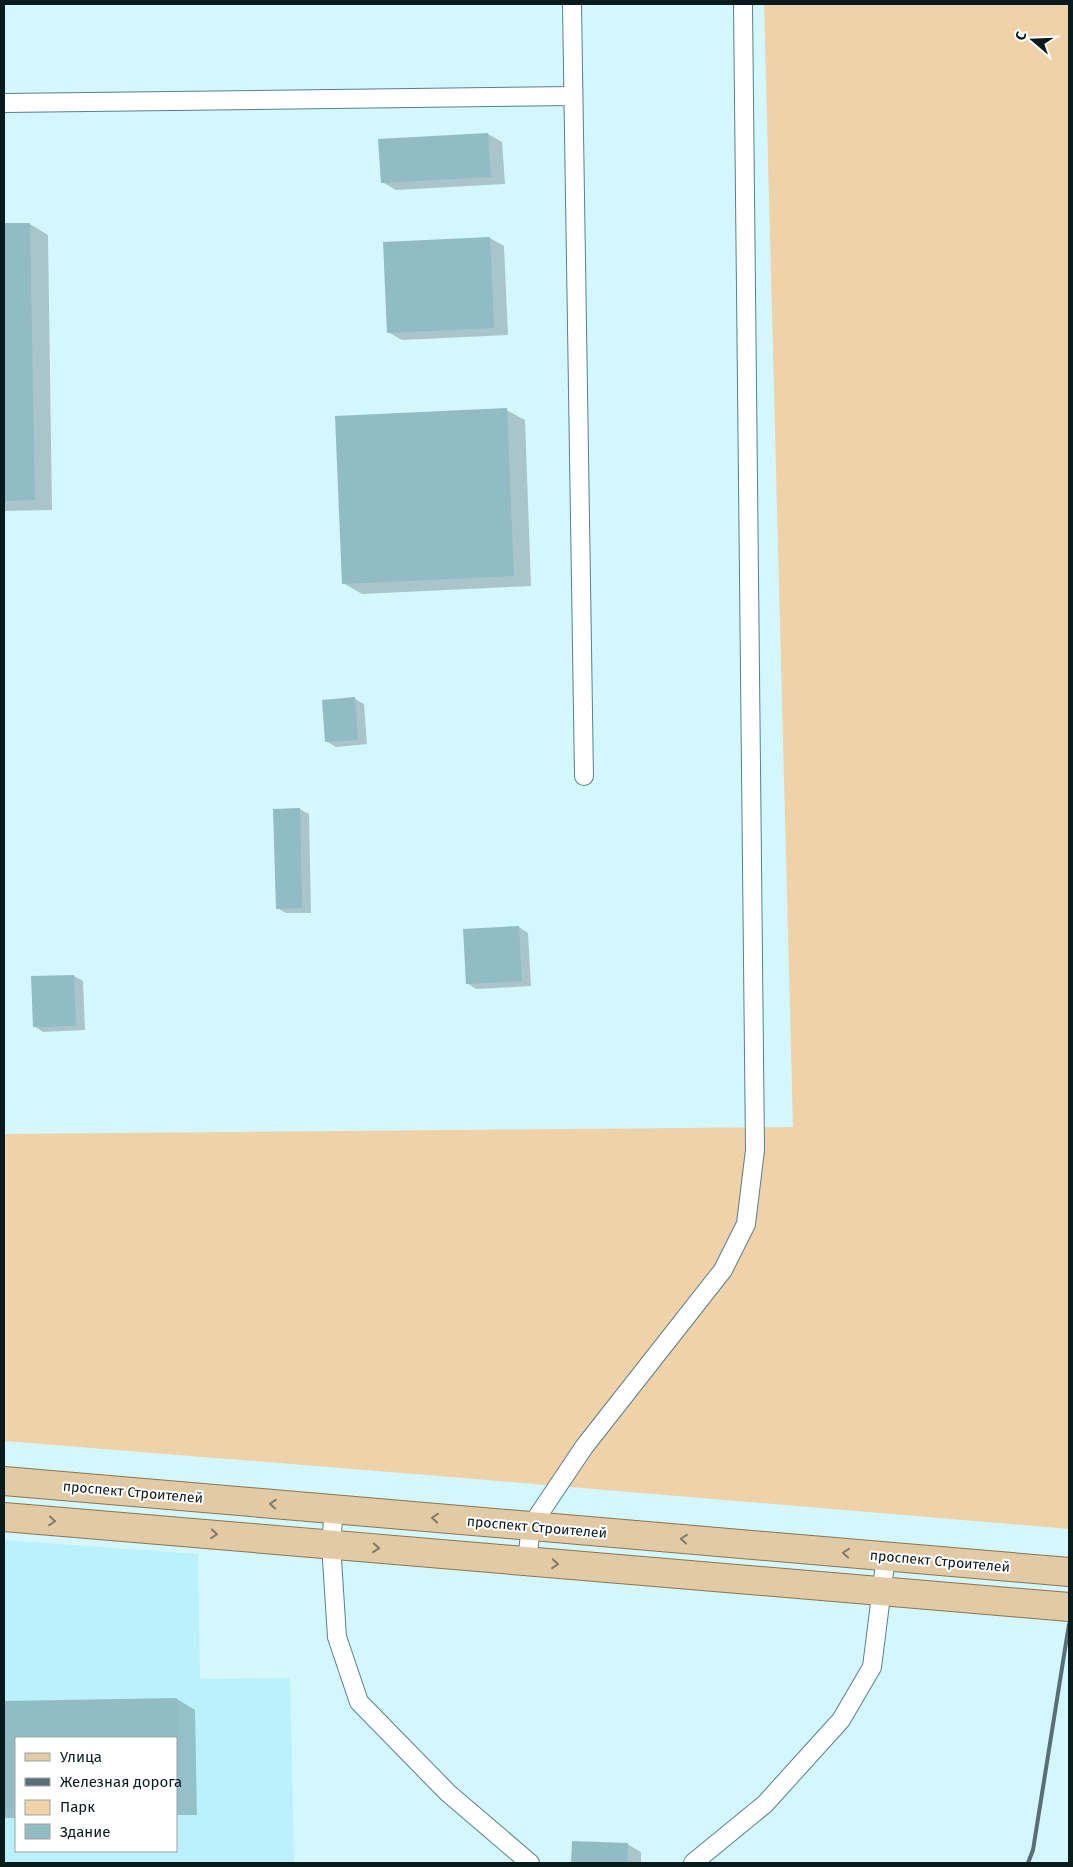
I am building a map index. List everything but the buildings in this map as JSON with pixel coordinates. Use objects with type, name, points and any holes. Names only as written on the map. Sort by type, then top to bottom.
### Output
[{"type":"main road","name":"проспект Строителей","points":[[4,1481],[1069,1572]]},
{"type":"main road","points":[[4,1517],[1069,1607]]},
{"type":"lane","points":[[572,4],[584,776]]},
{"type":"lane","points":[[527,1561],[530,1526],[584,1448],[723,1270],[746,1224],[755,1150],[743,4]]},
{"type":"lane","points":[[4,103],[573,96]]},
{"type":"lane","points":[[334,1509],[331,1544],[337,1637],[359,1702],[448,1793],[530,1863]]},
{"type":"lane","points":[[693,1863],[765,1804],[841,1720],[872,1667],[886,1556]]},
{"type":"shaded area","points":[[4,1540],[198,1554],[200,1679],[290,1678],[294,1863],[4,1863]]},
{"type":"green space","points":[[764,4],[1069,4],[1069,1529],[4,1441],[4,1134],[793,1127]]},
{"type":"railway","points":[[1028,1863],[1033,1850],[1069,1624]]}]
